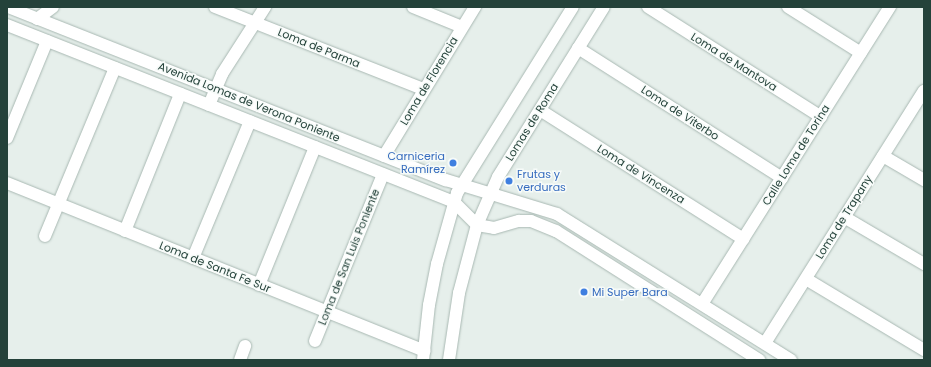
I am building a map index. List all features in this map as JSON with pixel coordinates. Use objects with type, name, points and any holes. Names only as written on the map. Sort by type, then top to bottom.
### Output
[{"type":"street","name":"Avenida Lomas de Verona Poniente","points":[[8,7],[384,156],[462,185],[569,219],[791,360]]},
{"type":"street","points":[[37,19],[53,7]]},
{"type":"street","name":"Loma de Parma","points":[[215,7],[423,89]]},
{"type":"street","points":[[208,105],[222,74],[265,7]]},
{"type":"street","points":[[413,7],[462,26]]},
{"type":"street","name":"Loma de Florencia","points":[[384,156],[423,89],[475,7]]},
{"type":"street","points":[[424,355],[436,271],[454,202],[462,185],[572,7]]},
{"type":"street","name":"Lomas de Roma","points":[[449,360],[459,294],[477,224],[498,177],[604,7]]},
{"type":"street","name":"Loma de Mantova","points":[[648,7],[821,116]]},
{"type":"street","points":[[788,7],[861,54]]},
{"type":"street","name":"Calle Loma de Torina","points":[[702,304],[890,7]]},
{"type":"street","name":"Avenida Lomas de Verona Poniente","points":[[7,25],[454,202],[477,224]]},
{"type":"street","points":[[7,138],[47,41]]},
{"type":"street","name":"Loma de Viterbo","points":[[578,48],[782,178]]},
{"type":"street","points":[[45,236],[114,68]]},
{"type":"street","name":"Loma de Trapany","points":[[765,343],[924,92]]},
{"type":"street","points":[[125,231],[180,94]]},
{"type":"street","name":"Loma de Vincenza","points":[[540,110],[743,239]]},
{"type":"street","points":[[193,258],[250,121]]},
{"type":"street","points":[[260,285],[315,147]]},
{"type":"street","points":[[883,156],[924,180]]},
{"type":"street","name":"Loma de San Luis Poniente","points":[[315,341],[383,174]]},
{"type":"street","name":"Loma de Santa Fe Sur","points":[[7,183],[327,312],[424,355]]},
{"type":"street","points":[[844,217],[924,264]]},
{"type":"street","points":[[477,224],[494,228],[519,221],[531,221],[556,231],[759,360]]},
{"type":"street","points":[[806,278],[924,350]]},
{"type":"street","points":[[240,360],[244,346]]},
{"type":"place","name":"Carniceria Ramírez","points":[[453,163]]},
{"type":"place","name":"Frutas y verduras","points":[[509,181]]},
{"type":"place","name":"Mi Super Bara","points":[[584,292]]}]
